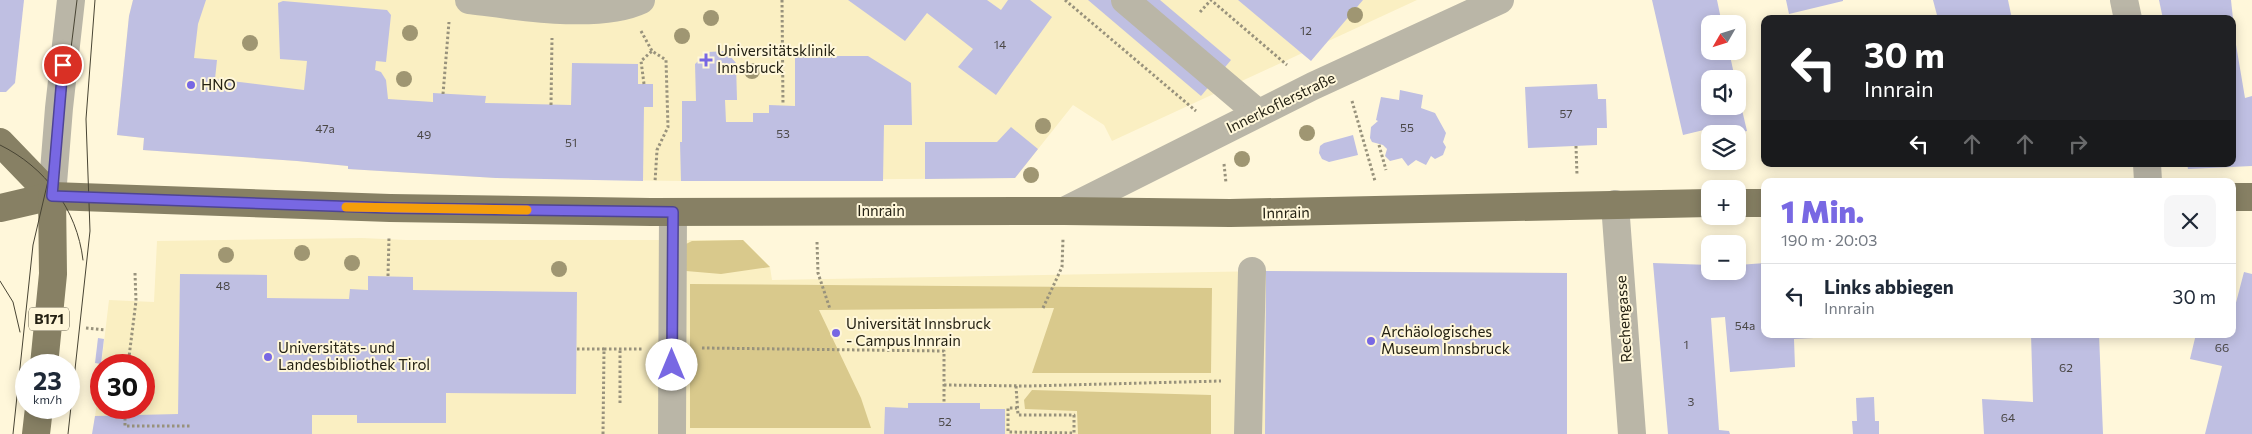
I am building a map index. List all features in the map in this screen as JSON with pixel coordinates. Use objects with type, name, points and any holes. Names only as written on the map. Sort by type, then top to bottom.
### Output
[{"type":"main road","points":[[0,142],[52,196]]},
{"type":"main road","name":"Innrain","points":[[0,208],[52,196],[390,208],[662,212],[1064,211],[1237,213],[1701,203]]},
{"type":"main road","name":"B171","points":[[45,354],[53,274],[52,196]]},
{"type":"main road","points":[[2236,197],[2252,197]]},
{"type":"main road","points":[[1746,203],[1761,203]]},
{"type":"main road","points":[[36,434],[38,419]]},
{"type":"street","points":[[52,196],[59,108],[71,0]]},
{"type":"street","points":[[481,1],[593,11],[627,6],[641,0]]},
{"type":"street","points":[[1124,0],[1258,113]]},
{"type":"street","name":"Innerkoflerstraße","points":[[1064,211],[1312,86],[1500,0]]},
{"type":"street","points":[[2124,0],[2127,15]]},
{"type":"street","name":"Rechengasse","points":[[1615,204],[1632,434]]},
{"type":"street","points":[[662,212],[661,348],[672,434]]},
{"type":"street","points":[[1252,271],[1253,425]]},
{"type":"path","points":[[782,0],[783,105]]},
{"type":"path","points":[[1064,0],[1221,132]]},
{"type":"path","points":[[1200,12],[1211,0],[1312,86]]},
{"type":"path","points":[[551,105],[552,8]]},
{"type":"path","points":[[443,94],[449,19]]},
{"type":"path","points":[[644,84],[641,61],[652,51],[666,60],[668,127],[657,150],[662,212]]},
{"type":"path","points":[[1344,72],[1372,171]]},
{"type":"path","points":[[1363,140],[1370,138]]},
{"type":"path","points":[[1379,145],[1386,170]]},
{"type":"path","points":[[1576,146],[1577,171]]},
{"type":"path","points":[[388,276],[390,208]]},
{"type":"path","points":[[815,211],[818,273],[830,309]]},
{"type":"path","points":[[1043,308],[1062,267],[1064,211]]},
{"type":"path","points":[[129,354],[136,301],[136,273]]},
{"type":"path","points":[[86,328],[105,330]]},
{"type":"path","points":[[576,349],[944,351],[944,403]]},
{"type":"path","points":[[603,434],[604,349]]},
{"type":"path","points":[[620,349],[620,403]]},
{"type":"path","points":[[944,385],[1016,386],[1212,381]]},
{"type":"path","points":[[1016,386],[1018,415],[1074,416],[1074,432],[1008,432],[1008,408],[1017,408]]},
{"type":"path","points":[[125,419],[125,426],[192,426]]},
{"type":"shaded area","name":"Universitätsklinik Innsbruck","points":[[133,0],[1417,0],[1112,141],[1104,125],[1073,105],[1015,178],[681,181],[496,178],[348,169],[348,166],[297,161],[143,150],[144,138],[117,135],[129,16]]},
{"type":"shaded area","name":"Universität Innsbruck - Campus Innrain","points":[[362,238],[406,240],[743,240],[770,267],[772,280],[1266,271],[1567,273],[1567,434],[93,434],[95,419],[155,419],[155,354],[102,354],[109,300],[154,302],[157,241]]},
{"type":"shaded area","points":[[743,240],[770,267],[721,274],[686,271],[686,244],[692,241]]},
{"type":"shaded area","points":[[690,284],[1212,288],[1211,373],[1032,373],[1054,308],[819,310],[861,398],[871,428],[690,428]]},
{"type":"shaded area","points":[[1032,390],[1211,395],[1211,434],[1078,434],[1077,411],[1025,409],[1024,400]]},
{"type":"building","points":[[0,0],[24,0],[15,83],[6,92],[0,92]]},
{"type":"building","points":[[133,0],[206,0],[198,24],[194,58],[217,60],[215,79],[304,90],[307,61],[280,59],[278,3],[283,1],[387,10],[391,15],[386,62],[376,61],[375,70],[381,72],[386,80],[388,99],[433,102],[433,93],[486,96],[485,103],[571,105],[572,63],[638,64],[638,84],[653,84],[653,107],[644,107],[643,181],[496,178],[348,169],[348,166],[297,161],[143,150],[144,138],[117,135],[129,16]]},
{"type":"building","points":[[848,0],[987,0],[1001,10],[1008,0],[1030,0],[1052,17],[996,95],[958,67],[973,49],[927,13],[905,41]]},
{"type":"building","points":[[1088,0],[1160,0],[1231,60],[1201,96]]},
{"type":"building","points":[[1238,0],[1363,0],[1311,61]]},
{"type":"building","points":[[1652,0],[1717,0],[1720,15],[1701,15],[1701,60],[1731,60],[1733,70],[1701,70],[1701,115],[1743,115],[1746,125],[1701,125],[1701,131],[1683,135]]},
{"type":"building","points":[[1786,0],[1843,0],[1843,1],[1789,14]]},
{"type":"building","points":[[1933,0],[2008,0],[2011,15],[1937,15]]},
{"type":"building","points":[[2159,0],[2231,0],[2233,15],[2162,15]]},
{"type":"building","points":[[2236,45],[2245,98],[2252,96],[2252,166],[2236,167]]},
{"type":"building","points":[[726,51],[736,63],[737,100],[725,100],[726,122],[753,122],[753,113],[769,113],[769,105],[795,106],[795,55],[806,56],[807,51],[826,52],[825,56],[868,56],[911,83],[912,125],[884,125],[883,181],[681,181],[682,101],[696,101],[695,64],[708,52]]},
{"type":"building","points":[[1597,84],[1598,99],[1606,99],[1607,128],[1597,128],[1597,145],[1528,148],[1525,87]]},
{"type":"building","points":[[1400,90],[1423,95],[1421,108],[1435,113],[1446,133],[1443,142],[1446,147],[1443,155],[1435,159],[1431,156],[1426,165],[1416,160],[1408,166],[1402,158],[1390,161],[1385,156],[1387,149],[1383,145],[1372,142],[1370,138],[1371,127],[1378,121],[1376,120],[1381,97],[1399,100]]},
{"type":"building","points":[[1011,127],[1038,149],[1015,178],[925,179],[925,142],[997,142]]},
{"type":"building","points":[[1353,135],[1358,155],[1329,162],[1322,159],[1319,153],[1320,146],[1324,143]]},
{"type":"building","points":[[2188,167],[2231,167],[2188,169]]},
{"type":"building","points":[[1653,263],[1701,265],[1701,280],[1746,280],[1746,264],[1761,263],[1761,338],[1814,338],[1794,339],[1795,367],[1730,372],[1725,317],[1711,318],[1719,430],[1729,431],[1730,434],[1668,434]]},
{"type":"building","points":[[1266,271],[1567,273],[1567,434],[1265,434]]},
{"type":"building","points":[[2244,272],[2252,274],[2252,434],[2205,434],[2222,366],[2190,359],[2195,338],[2236,338],[2236,303]]},
{"type":"building","points":[[180,274],[267,275],[267,298],[349,299],[350,289],[368,290],[368,276],[413,277],[413,290],[577,292],[576,394],[446,393],[446,423],[357,423],[357,415],[312,415],[312,434],[92,434],[94,419],[155,419],[155,415],[178,414]]},
{"type":"building","points":[[98,338],[104,339],[102,354],[96,354]]},
{"type":"building","points":[[2031,338],[2099,338],[2103,434],[1984,434],[1982,399],[2033,402]]},
{"type":"building","points":[[1874,397],[1875,421],[1879,421],[1879,434],[1853,434],[1852,421],[1857,421],[1856,398]]},
{"type":"building","points":[[908,403],[980,403],[980,409],[1005,409],[1005,434],[884,434],[885,407],[908,408]]},
{"type":"tram line","points":[[13,434],[33,245],[62,121],[77,0]]},
{"type":"tram line","points":[[68,434],[90,231],[86,119],[95,0]]},
{"type":"tram line","points":[[0,145],[31,165],[56,192],[74,224],[80,241],[83,260]]},
{"type":"tram line","points":[[0,281],[13,302],[20,332]]},
{"type":"slow traffic","points":[[346,207],[527,210]]},
{"type":"place","name":"Universitätsklinik Innsbruck","points":[[706,60]]},
{"type":"place","name":"HNO","points":[[191,85]]},
{"type":"place","name":"Universität Innsbruck - Campus Innrain","points":[[836,333]]},
{"type":"place","name":"Archäologisches Museum Innsbruck","points":[[1371,341]]},
{"type":"place","name":"Universitäts- und Landesbibliothek Tirol","points":[[268,357]]},
{"type":"route","points":[[63,65],[52,196],[390,208],[673,212],[672,365]]}]
